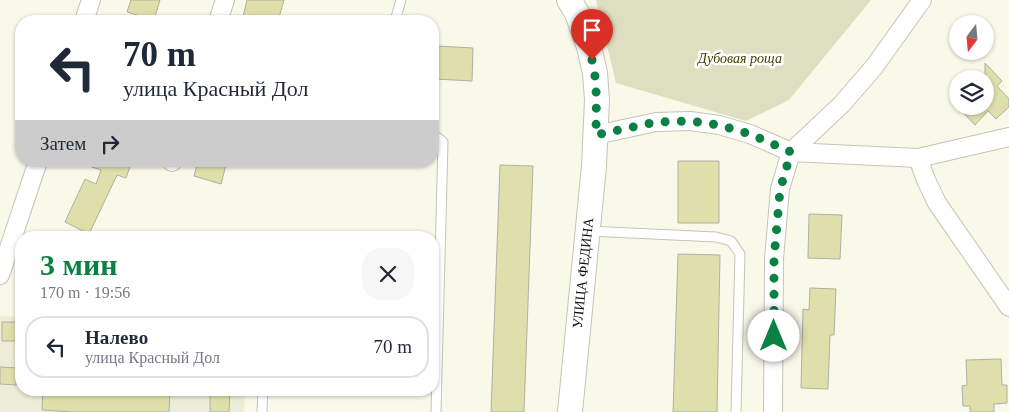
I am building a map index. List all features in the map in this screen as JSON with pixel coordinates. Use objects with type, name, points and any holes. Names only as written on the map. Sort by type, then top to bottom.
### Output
[{"type":"main road","name":"УЛИЦА ФЕДИНА","points":[[569,0],[577,13],[589,47],[595,73],[596,100],[596,135],[570,412]]},
{"type":"street","points":[[86,15],[91,0]]},
{"type":"street","points":[[220,15],[225,0]]},
{"type":"street","points":[[773,412],[774,259],[780,190],[791,152],[842,104],[874,67],[922,0]]},
{"type":"street","points":[[596,135],[656,122],[690,121],[719,125],[750,134],[791,152],[918,158],[1009,137]]},
{"type":"street","points":[[918,158],[937,203],[1009,307]]},
{"type":"street","points":[[0,274],[36,167]]},
{"type":"lane","points":[[397,15],[401,0]]},
{"type":"lane","points":[[439,139],[443,142],[439,241]]},
{"type":"lane","points":[[588,231],[716,237],[731,241],[740,254],[736,412]]},
{"type":"lane","points":[[262,412],[263,396]]},
{"type":"lane","points":[[436,396],[436,412]]},
{"type":"shaded area","points":[[0,316],[15,317],[15,396],[245,396],[244,412],[0,412]]},
{"type":"green space","name":"Дубовая роща","points":[[596,0],[871,0],[789,100],[746,121],[616,83]]},
{"type":"building","points":[[131,0],[160,0],[156,15],[137,15],[127,12]]},
{"type":"building","points":[[247,0],[284,0],[280,15],[243,15]]},
{"type":"building","points":[[439,46],[473,48],[472,81],[439,79]]},
{"type":"building","points":[[985,63],[992,70],[985,70]]},
{"type":"building","points":[[994,73],[1002,81],[997,86],[1009,99],[1009,107],[996,119],[992,115],[994,115]]},
{"type":"building","points":[[966,115],[984,115],[975,125]]},
{"type":"building","points":[[678,161],[719,161],[719,223],[678,223]]},
{"type":"building","points":[[500,165],[533,166],[524,412],[491,412]]},
{"type":"building","points":[[92,167],[130,167],[126,178],[117,175],[90,231],[83,231],[65,222],[85,179],[96,184],[101,170]]},
{"type":"building","points":[[196,167],[225,167],[221,184],[194,176]]},
{"type":"building","points":[[809,214],[842,215],[840,259],[808,258]]},
{"type":"building","points":[[678,254],[720,255],[717,412],[673,412]]},
{"type":"building","points":[[810,288],[836,289],[834,335],[830,335],[828,389],[801,388],[803,309],[809,310]]},
{"type":"building","points":[[2,322],[15,322],[15,341],[2,341]]},
{"type":"building","points":[[1001,359],[1002,385],[1007,385],[1007,403],[994,404],[994,412],[970,412],[970,406],[963,406],[962,386],[967,385],[966,360]]},
{"type":"building","points":[[0,367],[15,368],[15,385],[0,384]]},
{"type":"building","points":[[43,396],[170,396],[169,412],[71,412],[42,410]]},
{"type":"building","points":[[210,396],[230,396],[229,412],[210,412]]},
{"type":"route","points":[[592,60],[595,73],[596,135],[656,122],[690,121],[719,125],[750,134],[791,152],[780,190],[774,259],[774,336]]}]
